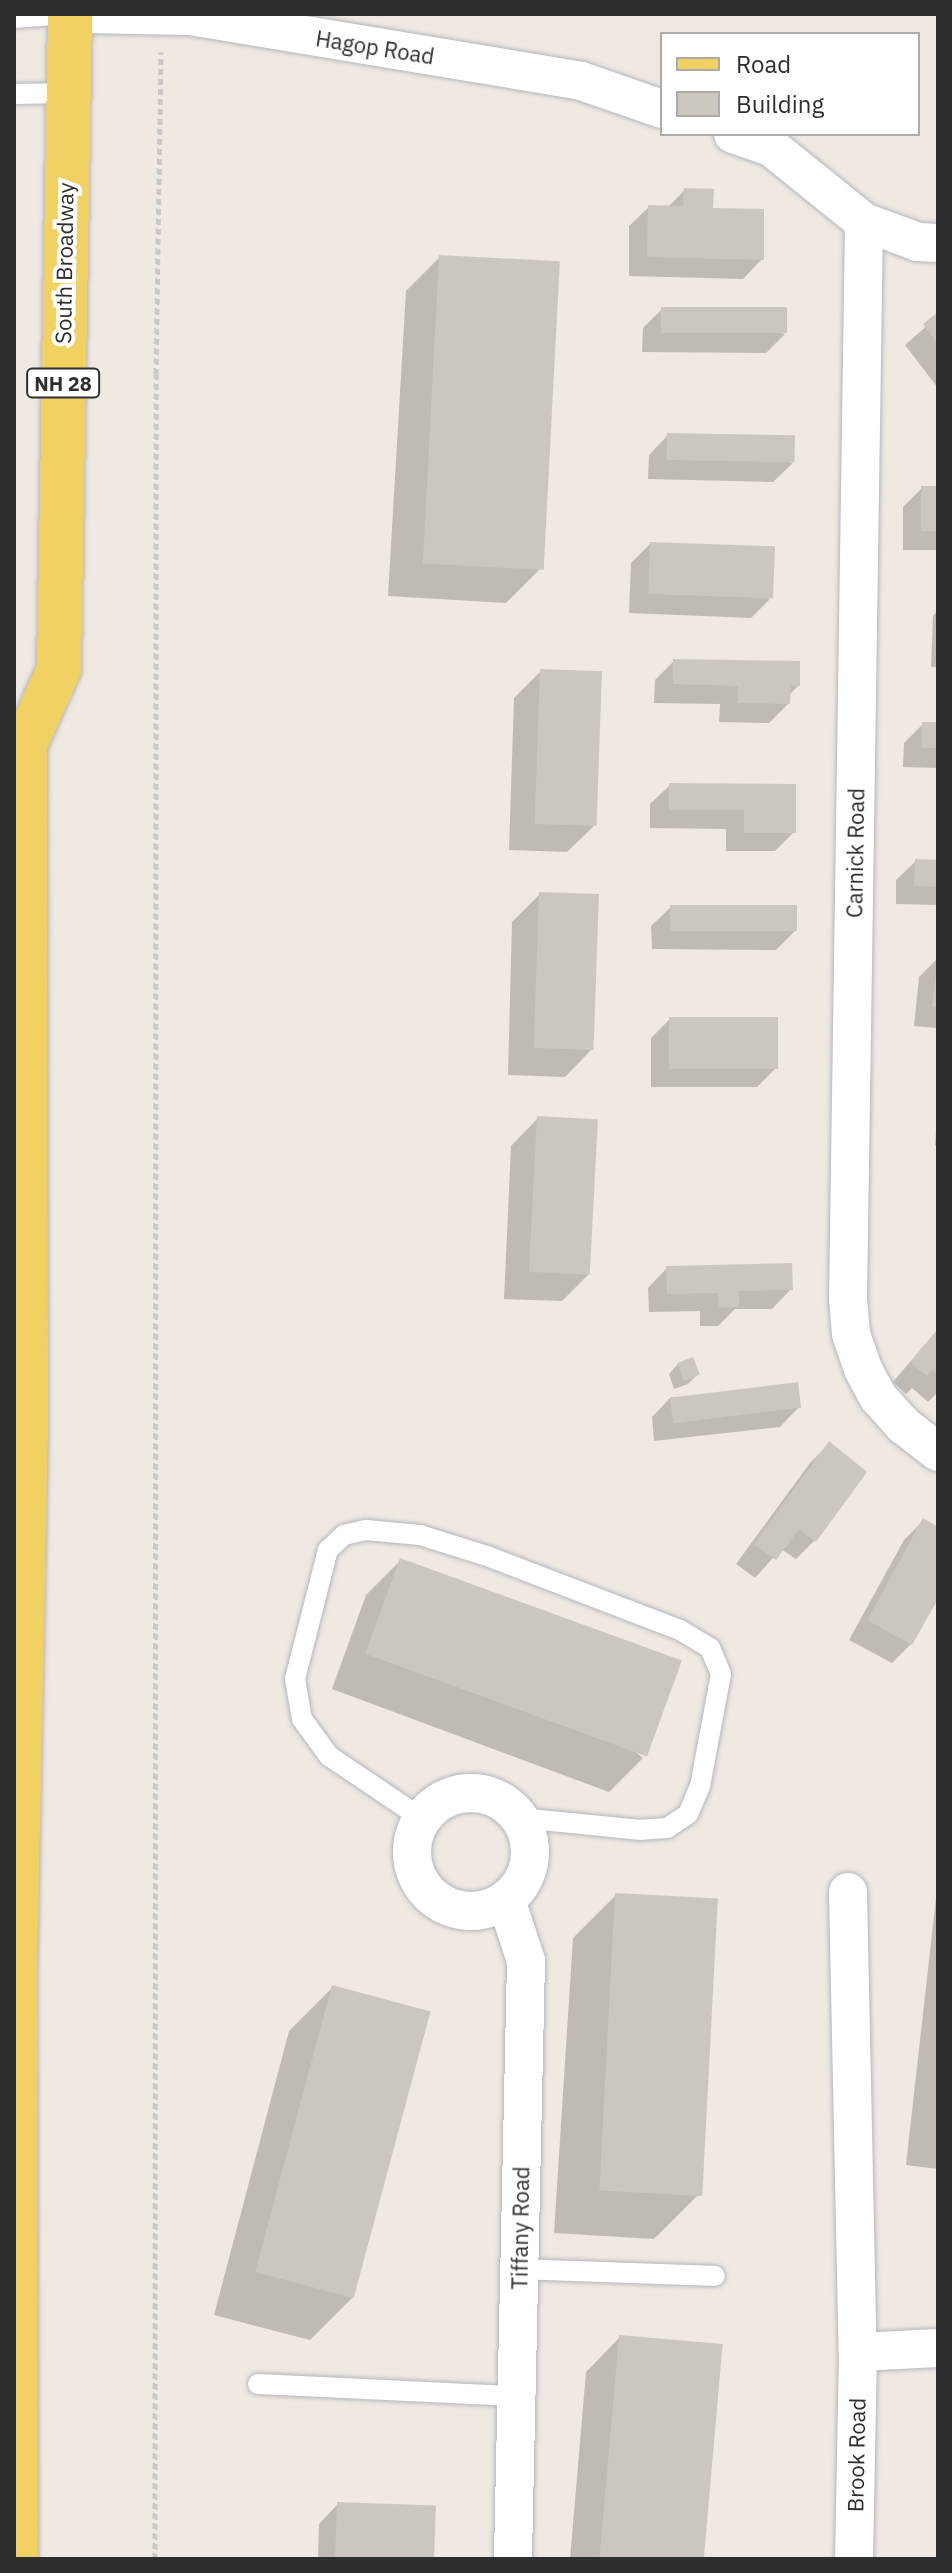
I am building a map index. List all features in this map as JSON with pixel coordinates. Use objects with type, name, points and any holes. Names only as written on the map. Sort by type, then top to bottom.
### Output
[{"type":"main road","name":"South Broadway","points":[[16,2559],[15,1819],[26,1431],[20,735],[59,669],[68,14]]},
{"type":"street","name":"Hagop Road","points":[[83,14],[190,16],[581,81],[660,108]]},
{"type":"street","points":[[739,136],[771,147],[864,222],[918,242],[938,243]]},
{"type":"street","name":"Carnick Road","points":[[864,222],[848,1299],[851,1334],[863,1369],[878,1397],[903,1425],[938,1452]]},
{"type":"street","points":[[471,1792],[490,1795],[520,1818],[528,1835],[531,1854],[523,1880],[506,1900],[475,1912],[457,1910],[441,1904],[426,1891],[415,1874],[411,1856],[413,1836],[421,1818],[444,1800],[471,1792]]},
{"type":"street","name":"Brook Road","points":[[848,1892],[858,2352],[854,2559]]},
{"type":"street","name":"Tiffany Road","points":[[506,1900],[526,1961],[513,2559]]},
{"type":"street","points":[[858,2352],[938,2348]]},
{"type":"lane","points":[[14,18],[68,14]]},
{"type":"lane","points":[[14,94],[67,93]]},
{"type":"lane","points":[[421,1818],[329,1756],[302,1719],[295,1679],[328,1550],[344,1535],[366,1530],[420,1535],[487,1556],[680,1630],[710,1648],[721,1674],[700,1786],[688,1814],[667,1828],[641,1830],[520,1818]]},
{"type":"lane","points":[[519,2269],[715,2276]]},
{"type":"lane","points":[[258,2384],[516,2396]]},
{"type":"path","points":[[155,2559],[155,405],[161,16]]},
{"type":"building","points":[[684,188],[714,189],[713,208],[764,209],[764,260],[647,257],[648,205],[683,206]]},
{"type":"building","points":[[439,255],[560,261],[544,570],[423,564]]},
{"type":"building","points":[[661,307],[787,307],[787,333],[661,333]]},
{"type":"building","points":[[938,312],[938,344],[923,324]]},
{"type":"building","points":[[667,433],[795,435],[795,462],[667,460]]},
{"type":"building","points":[[921,486],[938,486],[938,531],[921,531]]},
{"type":"building","points":[[650,542],[775,546],[773,598],[648,594]]},
{"type":"building","points":[[673,659],[800,661],[800,686],[791,686],[790,704],[738,703],[738,686],[673,684]]},
{"type":"building","points":[[540,669],[602,671],[597,826],[535,824]]},
{"type":"building","points":[[922,722],[938,722],[938,748],[922,748]]},
{"type":"building","points":[[669,783],[796,784],[796,833],[744,833],[744,810],[669,810]]},
{"type":"building","points":[[915,859],[938,860],[937,887],[914,886]]},
{"type":"building","points":[[539,892],[599,894],[594,1050],[534,1048]]},
{"type":"building","points":[[670,905],[797,905],[797,931],[670,931]]},
{"type":"building","points":[[938,971],[938,1008],[932,1007]]},
{"type":"building","points":[[669,1017],[778,1017],[778,1069],[669,1069]]},
{"type":"building","points":[[537,1116],[598,1119],[590,1275],[529,1272]]},
{"type":"building","points":[[792,1263],[793,1290],[739,1291],[739,1307],[718,1308],[718,1293],[667,1294],[666,1266]]},
{"type":"building","points":[[938,1329],[938,1375],[932,1370],[927,1376],[910,1362]]},
{"type":"building","points":[[693,1357],[700,1375],[684,1381],[677,1363]]},
{"type":"building","points":[[798,1382],[801,1408],[673,1424],[670,1398]]},
{"type":"building","points":[[829,1441],[867,1472],[816,1542],[799,1529],[776,1560],[754,1544]]},
{"type":"building","points":[[923,1518],[938,1527],[938,1599],[912,1645],[867,1620]]},
{"type":"building","points":[[400,1558],[682,1661],[647,1756],[365,1654]]},
{"type":"building","points":[[615,1893],[718,1898],[702,2196],[599,2191]]},
{"type":"building","points":[[332,1985],[431,2011],[354,2298],[255,2272]]},
{"type":"building","points":[[619,2335],[723,2344],[704,2559],[599,2559]]},
{"type":"building","points":[[337,2502],[436,2505],[434,2559],[335,2559]]}]
